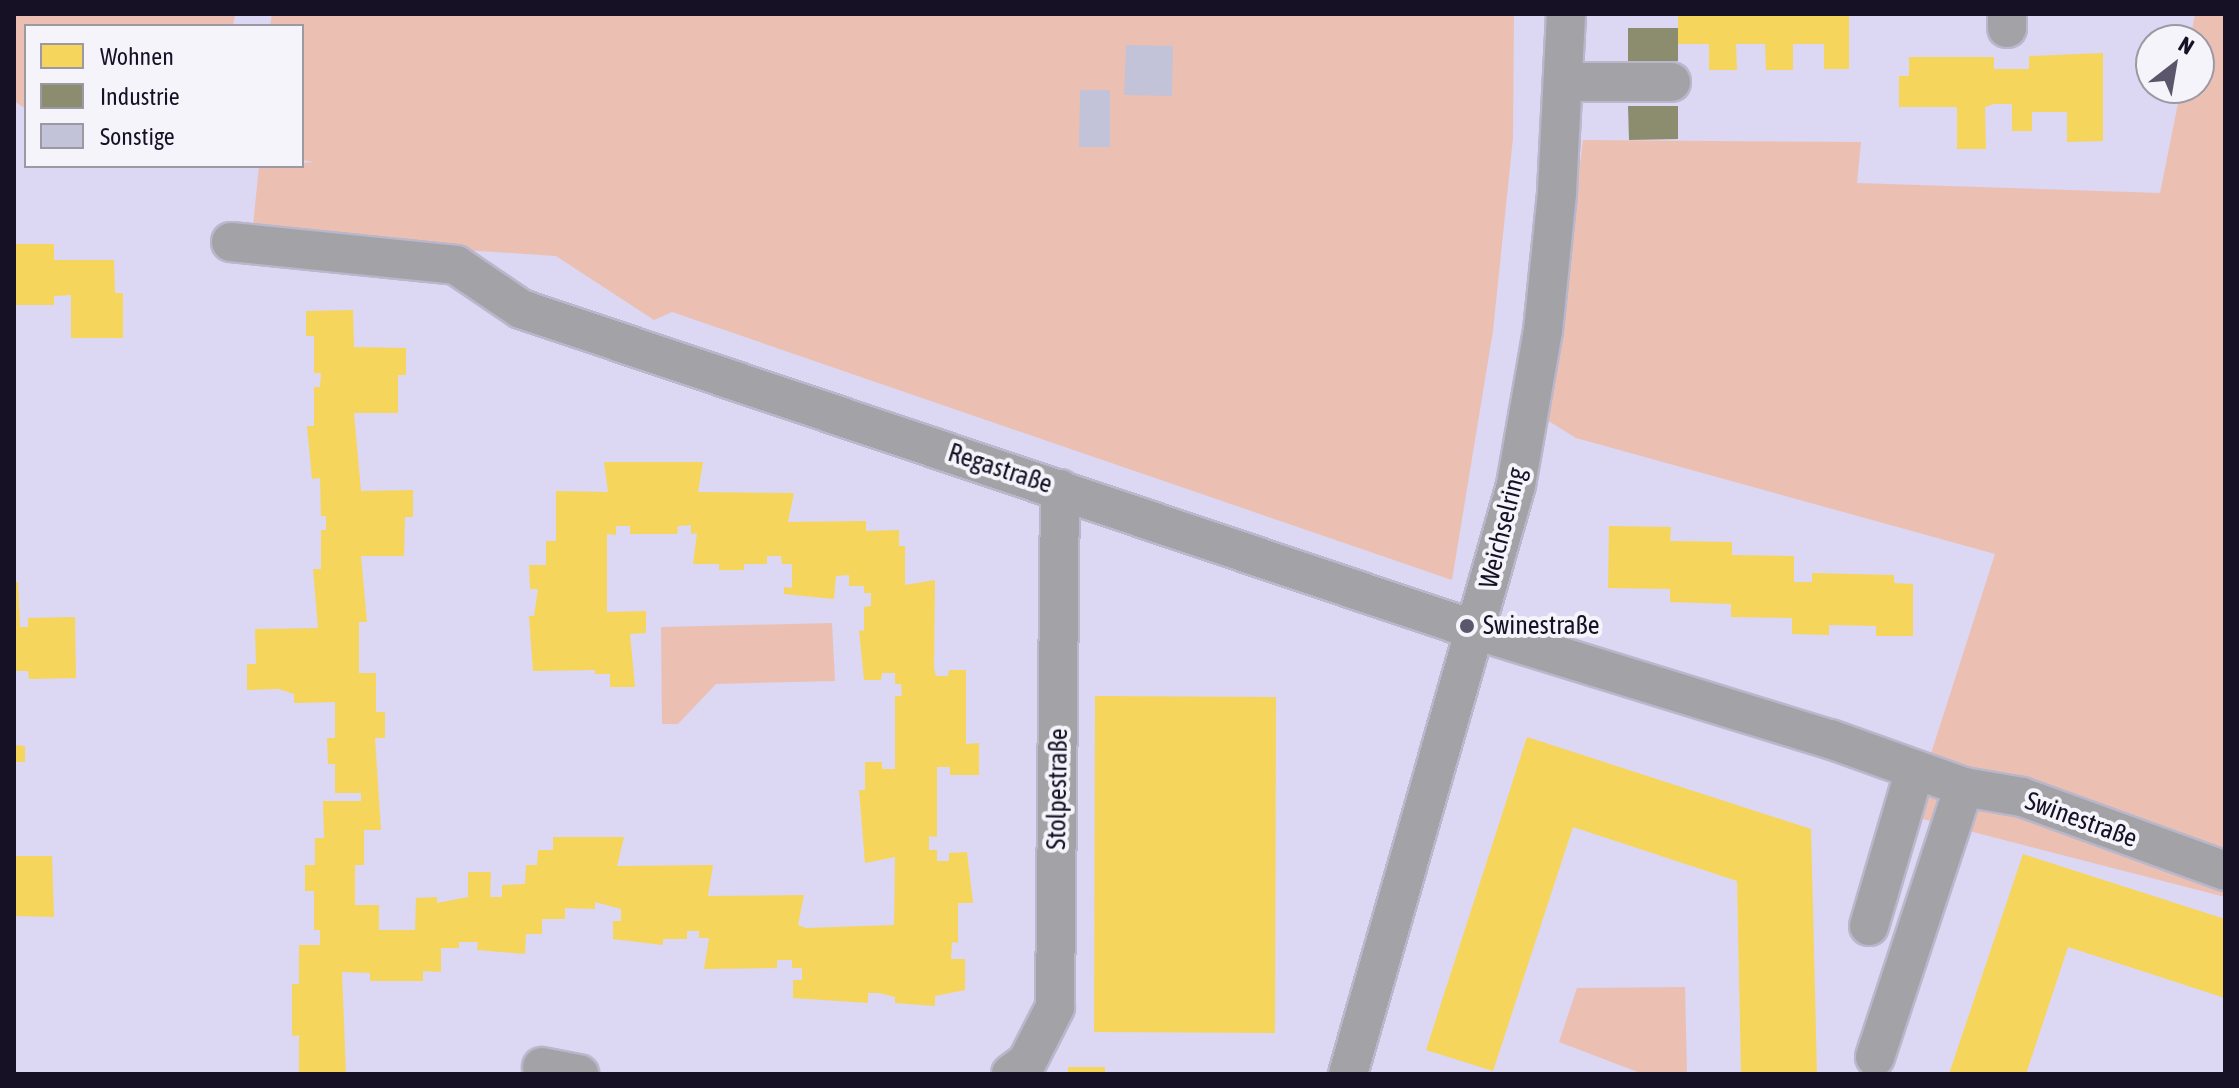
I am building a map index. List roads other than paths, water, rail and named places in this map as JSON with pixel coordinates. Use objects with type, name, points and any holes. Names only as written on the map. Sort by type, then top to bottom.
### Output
[{"type":"street","name":"Weichselring","points":[[1348,1074],[1478,631],[1516,485],[1543,331],[1564,82],[1566,14]]},
{"type":"street","points":[[1564,82],[1671,82]]},
{"type":"street","name":"Regastraße","points":[[231,242],[456,265],[521,309],[1478,631]]},
{"type":"street","name":"Stolpestraße","points":[[1011,1074],[1027,1062],[1055,1007],[1060,489]]},
{"type":"street","name":"Swinestraße","points":[[1478,631],[1964,787],[2022,797],[2225,871]]},
{"type":"street","points":[[1869,926],[1915,770]]},
{"type":"street","points":[[1875,1057],[1964,787]]},
{"type":"place","name":"Swinestraße","points":[[1467,626]]}]
